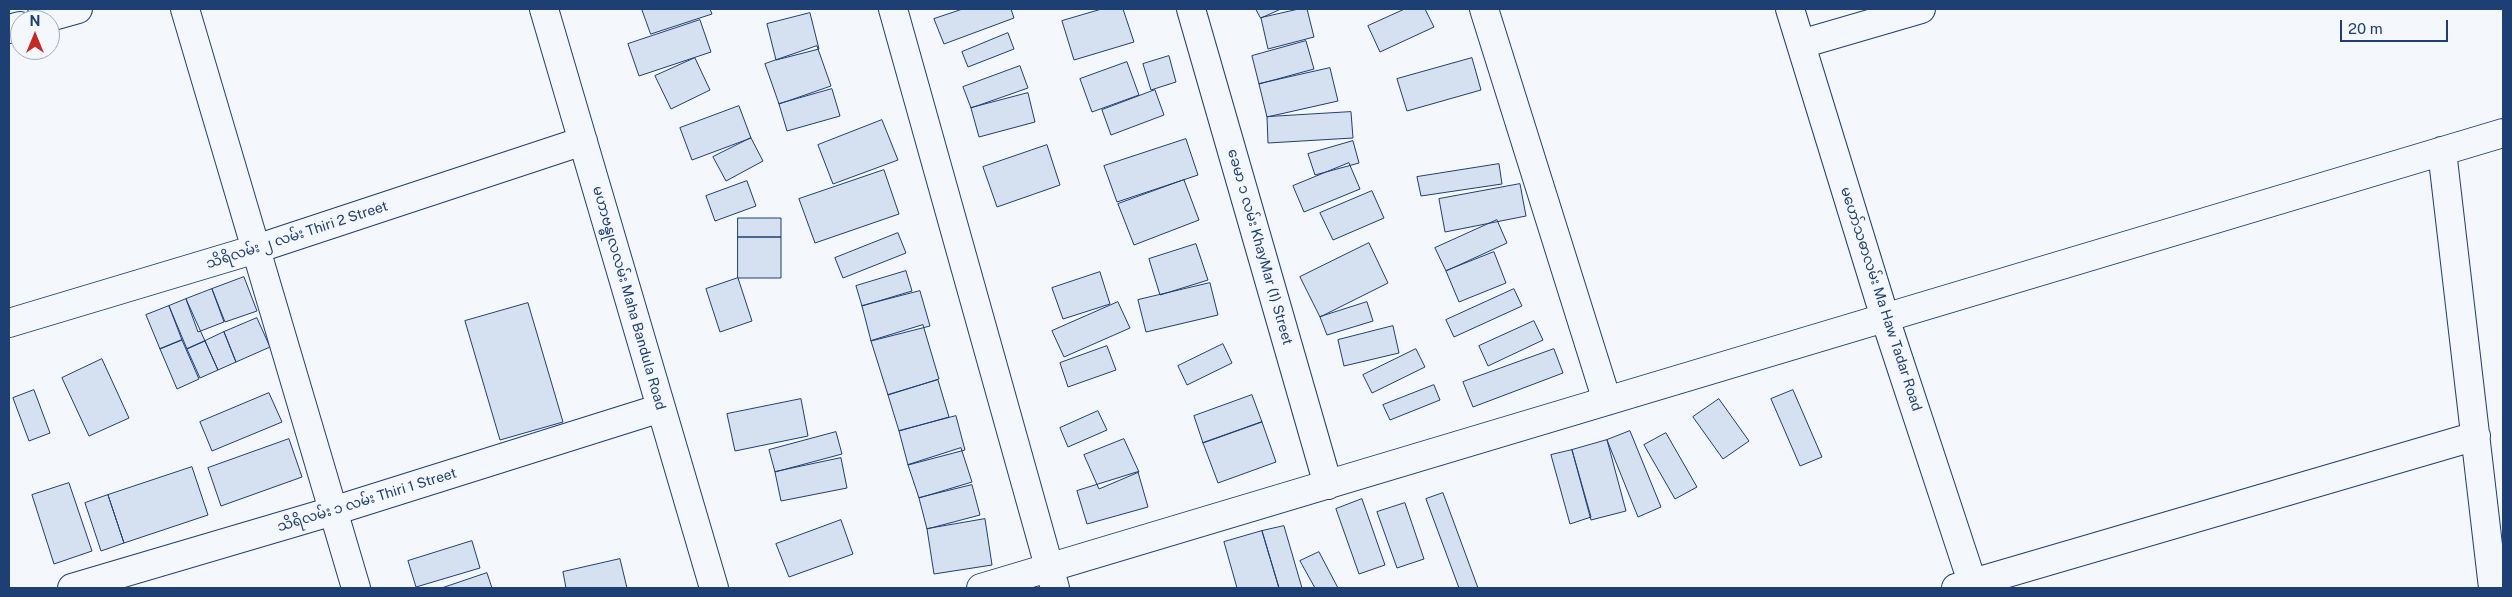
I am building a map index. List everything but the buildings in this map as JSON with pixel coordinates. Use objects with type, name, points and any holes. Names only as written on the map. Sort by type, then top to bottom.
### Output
[{"type":"street","points":[[60,14],[78,9]]},
{"type":"street","points":[[185,9],[356,588]]},
{"type":"street","name":"မဟာဗန္ဓုလလမ်း Maha Bandula Road","points":[[544,9],[714,588]]},
{"type":"street","points":[[893,9],[1051,578]]},
{"type":"street","name":"ခေမာ ၁ လမ်း KhayMar (1) Street","points":[[1191,9],[1328,485]]},
{"type":"street","points":[[1484,9],[1607,401]]},
{"type":"street","name":"မဟော်သဓာလမ်း Ma Haw Tadar Road","points":[[1790,9],[1967,587]]},
{"type":"street","points":[[1801,44],[1921,9]]},
{"type":"street","points":[[981,588],[1051,578],[1328,485],[2503,133]]},
{"type":"street","name":"သိရိလမ်း ၂ လမ်း Thiri 2 Street","points":[[9,323],[256,249],[582,141]]},
{"type":"street","points":[[2442,151],[2493,588]]},
{"type":"street","name":"သိရိလမ်း ၁ လမ်း Thiri 1 Street","points":[[72,588],[333,511],[662,408]]},
{"type":"street","points":[[1967,587],[2476,436]]}]
